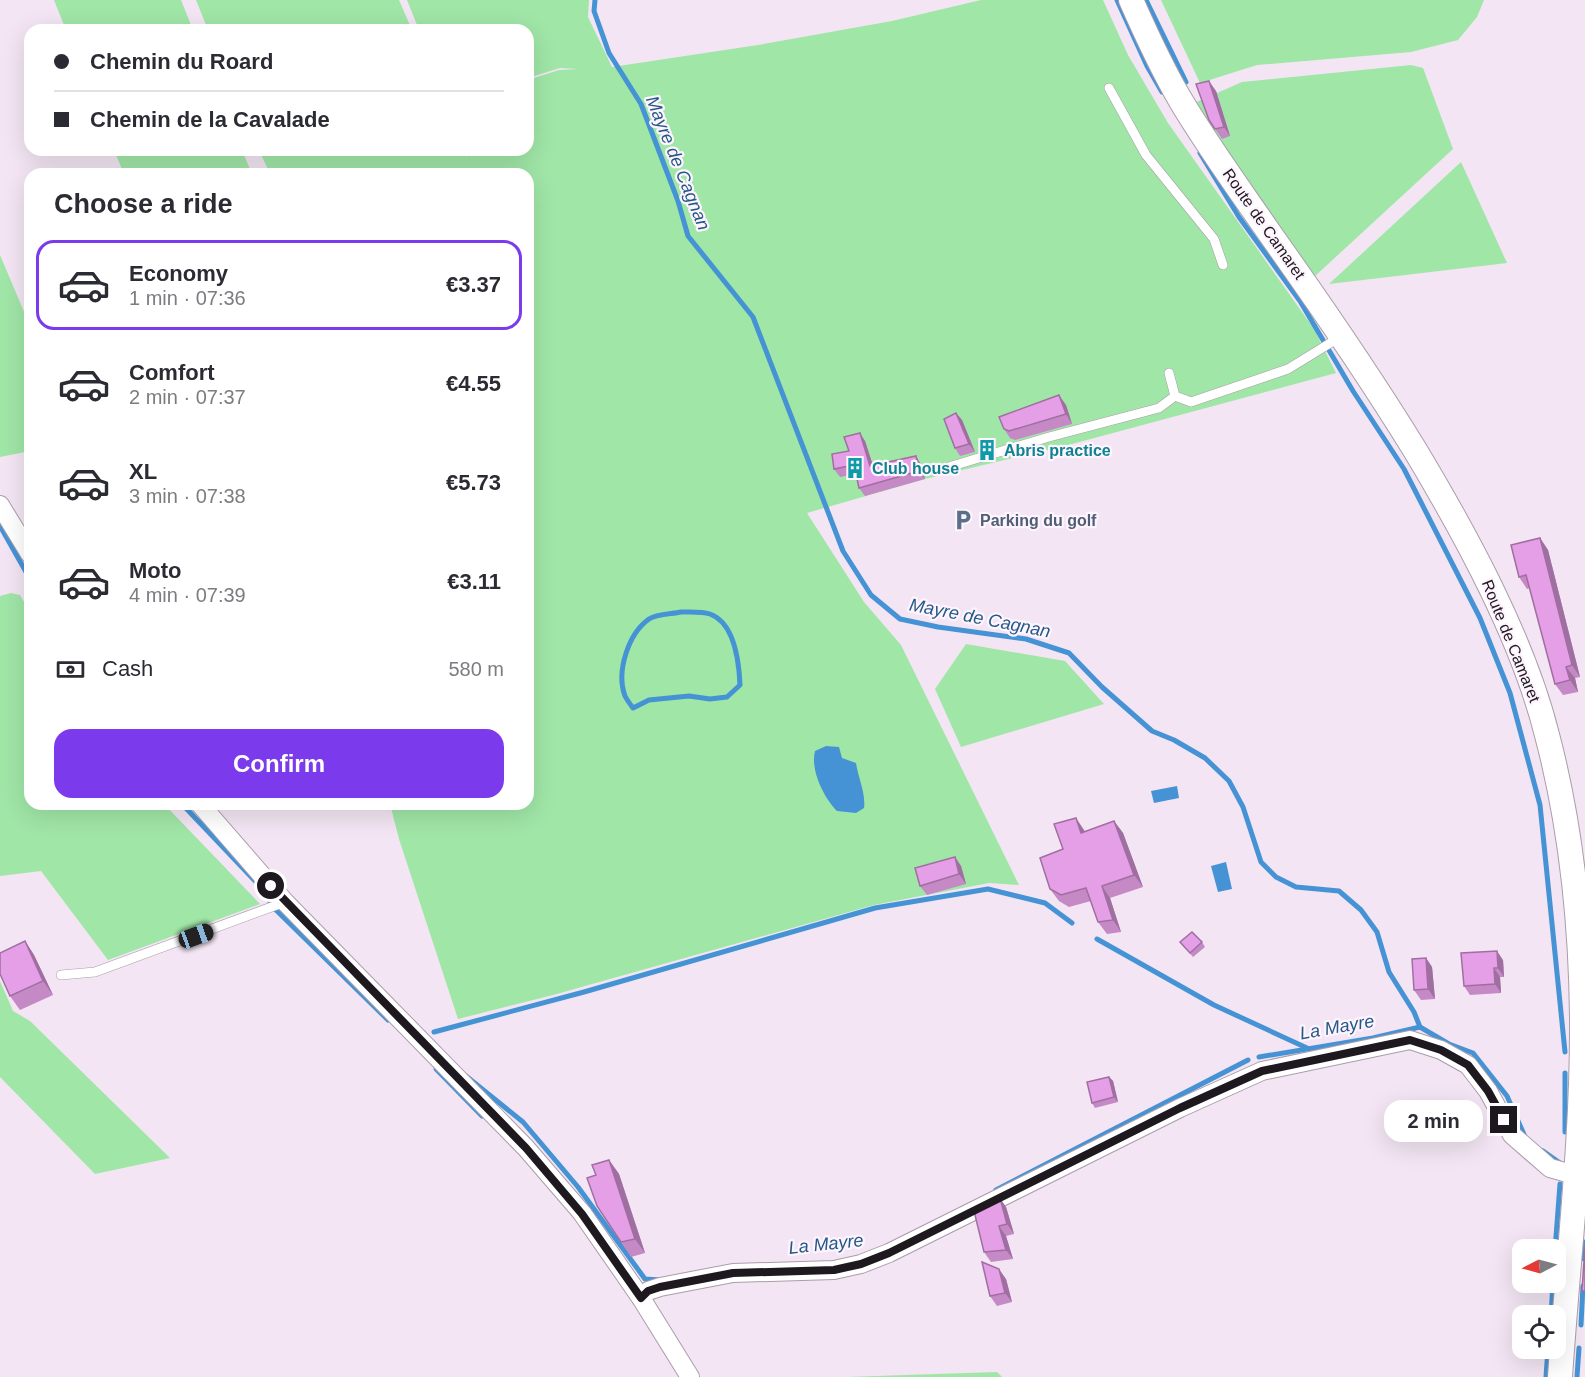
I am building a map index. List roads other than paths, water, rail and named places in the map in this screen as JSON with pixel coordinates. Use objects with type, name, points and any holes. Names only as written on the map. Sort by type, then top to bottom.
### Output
[{"type":"main road","name":"Route de Camaret","points":[[1131,0],[1179,99],[1342,335],[1416,452],[1468,543],[1496,599],[1519,653],[1547,732],[1577,850],[1581,984],[1581,1063],[1560,1377]]},
{"type":"street","points":[[0,505],[24,544]]},
{"type":"street","points":[[205,810],[285,902],[526,1148],[582,1214],[641,1298],[690,1377]]},
{"type":"street","points":[[641,1298],[648,1291],[660,1287],[733,1273],[834,1270],[861,1264],[889,1253],[1180,1108],[1262,1071],[1410,1040],[1441,1050],[1468,1065],[1488,1091],[1512,1135],[1550,1168],[1576,1154]]},
{"type":"lane","points":[[1109,88],[1146,155],[1214,239],[1223,265]]},
{"type":"lane","points":[[1175,396],[1191,402],[1288,369],[1342,335]]},
{"type":"lane","points":[[1169,373],[1175,396]]},
{"type":"lane","points":[[942,469],[1013,450],[1049,437],[1159,408],[1175,396]]},
{"type":"lane","points":[[62,975],[95,972],[285,902]]},
{"type":"water","points":[[826,746],[839,747],[842,758],[856,763],[863,791],[864,808],[856,813],[837,811],[827,799],[819,783],[814,767],[815,751]]},
{"type":"water","points":[[1177,786],[1179,798],[1154,803],[1151,791]]},
{"type":"water","points":[[1226,862],[1232,889],[1218,892],[1211,866]]},
{"type":"waterway","name":"Mayre de Cagnan","points":[[595,0],[594,11],[609,53],[641,104],[678,201],[688,236],[753,317],[843,551],[871,595],[900,619],[938,627],[1026,639],[1069,653],[1102,687],[1152,731],[1174,740],[1205,758],[1229,781],[1243,807],[1261,862],[1276,877],[1296,887],[1339,891],[1361,910],[1377,932],[1389,972],[1414,1012],[1420,1027],[1449,1044],[1473,1053],[1507,1096],[1526,1139]]},
{"type":"waterway","points":[[1117,0],[1147,66],[1162,92]]},
{"type":"waterway","points":[[1146,0],[1186,82]]},
{"type":"waterway","points":[[1200,153],[1239,217],[1300,301],[1353,391],[1404,469],[1480,618],[1510,693],[1540,805],[1565,1052]]},
{"type":"waterway","name":"La Mayre","points":[[0,526],[24,568]]},
{"type":"waterway","points":[[681,612],[710,614],[725,626],[737,655],[740,685],[727,697],[710,699],[689,696],[649,700],[633,708],[625,696],[622,676],[630,644],[635,634],[652,617],[681,612]]},
{"type":"waterway","name":"La Mayre","points":[[188,810],[257,883],[276,910],[388,1020]]},
{"type":"waterway","points":[[434,1032],[584,992],[875,908],[988,889],[1045,903],[1072,923]]},
{"type":"waterway","points":[[1097,939],[1214,1005],[1307,1048]]},
{"type":"waterway","name":"La Mayre","points":[[1259,1057],[1373,1038],[1420,1027]]},
{"type":"waterway","name":"La Mayre","points":[[996,1190],[1248,1060]]},
{"type":"waterway","points":[[436,1069],[482,1116]]},
{"type":"waterway","points":[[1565,1073],[1565,1132]]},
{"type":"waterway","name":"La Mayre","points":[[466,1076],[523,1122],[578,1187],[645,1279],[660,1280]]},
{"type":"waterway","name":"Mayre de Cagnan","points":[[1543,1151],[1560,1163]]},
{"type":"waterway","points":[[1556,1239],[1560,1184]]},
{"type":"waterway","name":"Mayre de Cagnan","points":[[1584,1259],[1585,1242]]},
{"type":"waterway","name":"Mayre de Cagnan","points":[[1581,1325],[1583,1286]]},
{"type":"waterway","points":[[1552,1293],[1552,1305]]},
{"type":"waterway","name":"Mayre de Cagnan","points":[[1577,1377],[1579,1348]]},
{"type":"waterway","points":[[1546,1377],[1547,1359]]},
{"type":"place","name":"Abris practice","points":[[987,450]]},
{"type":"place","name":"Club house","points":[[855,468]]},
{"type":"place","name":"Parking du golf","points":[[963,520]]}]
